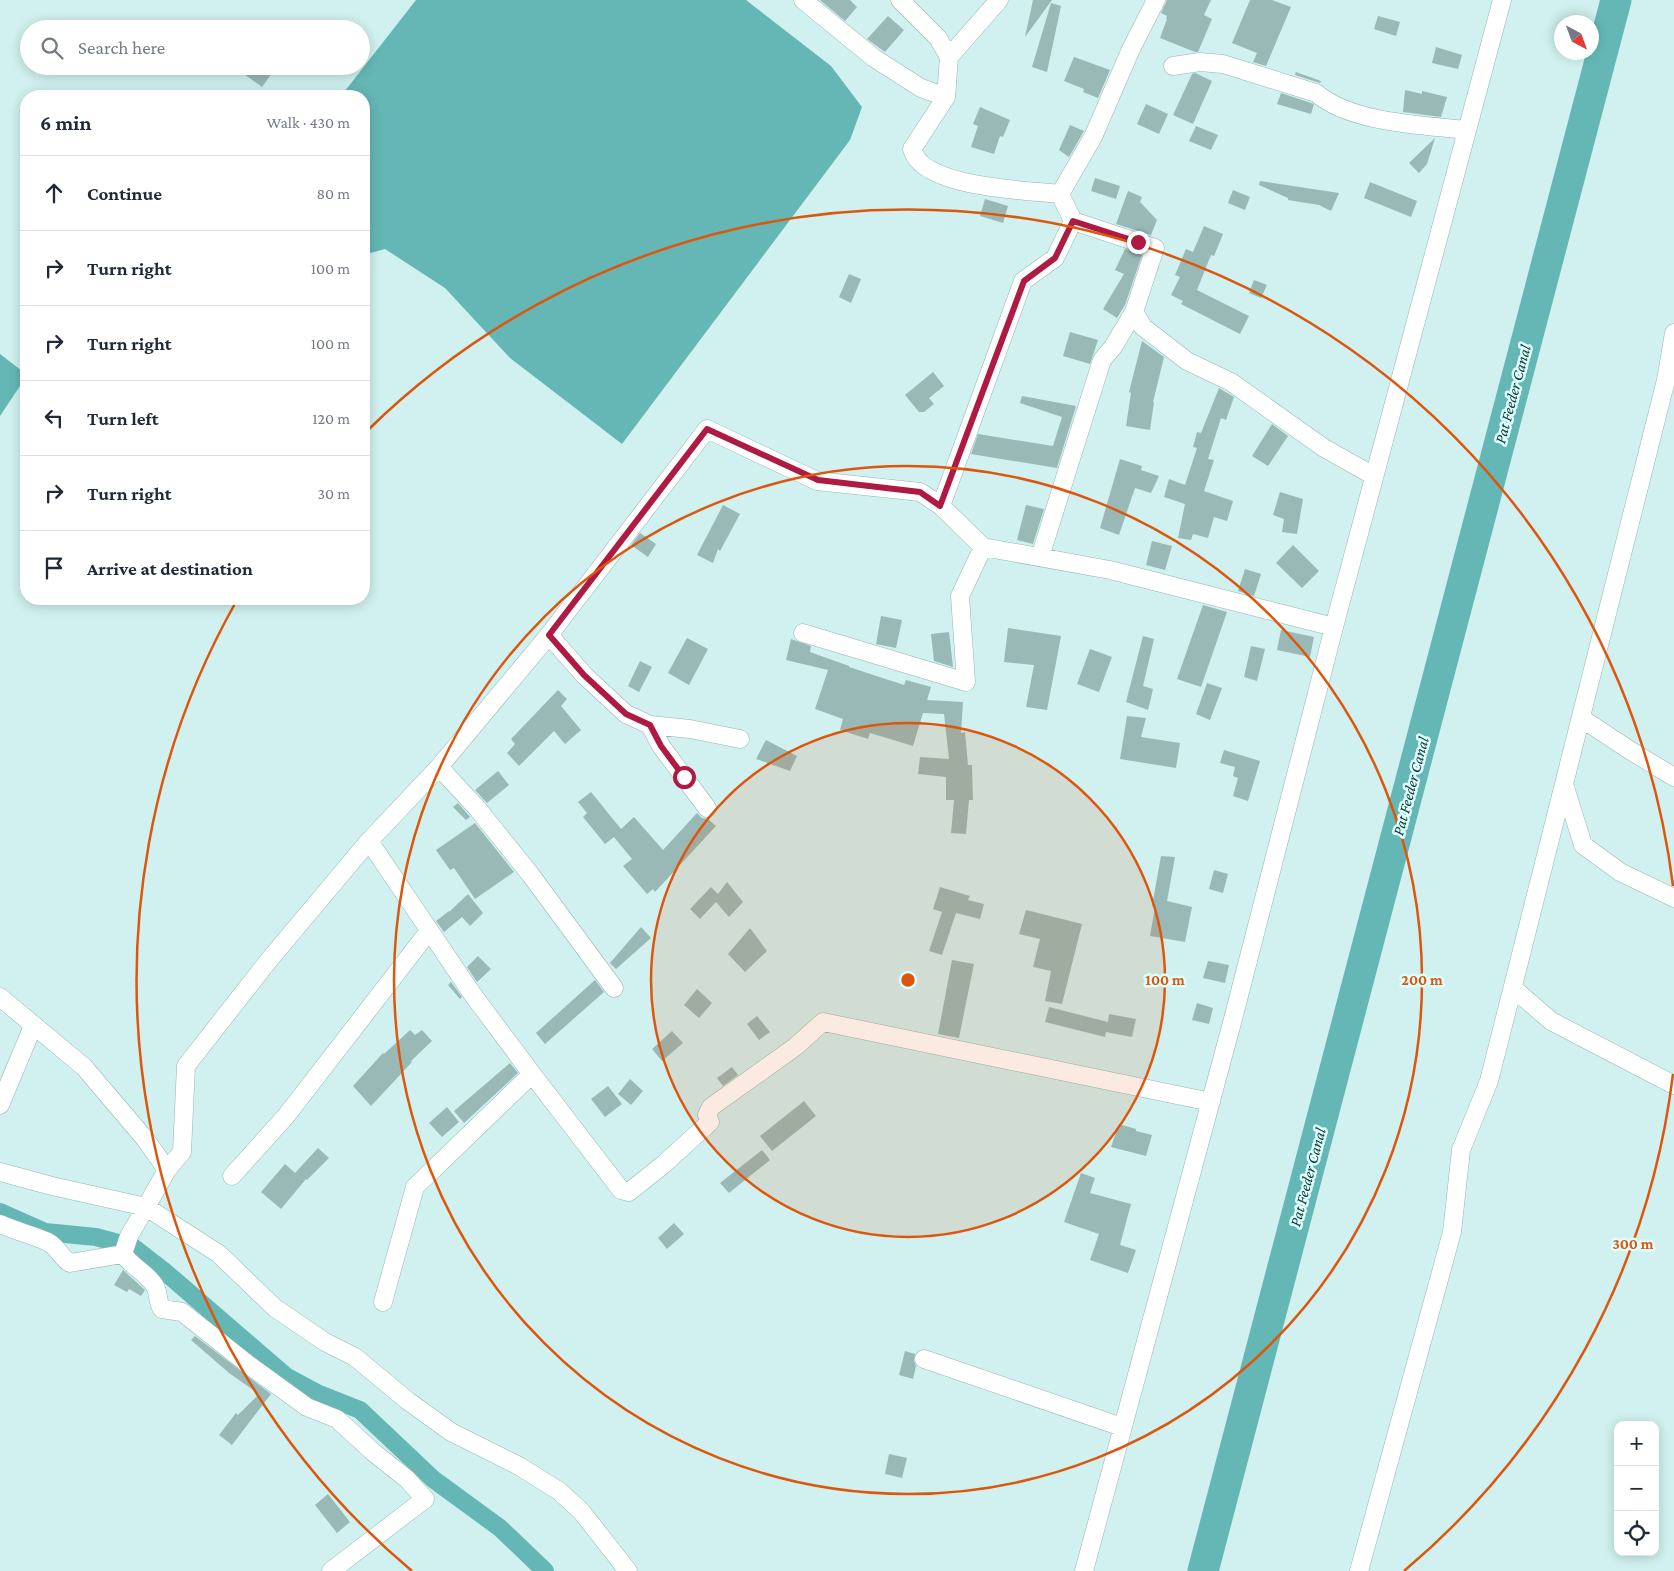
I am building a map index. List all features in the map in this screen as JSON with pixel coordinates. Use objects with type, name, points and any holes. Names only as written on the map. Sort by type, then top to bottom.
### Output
[{"type":"street","points":[[803,0],[874,58],[921,88],[946,97]]},
{"type":"street","points":[[900,0],[938,38],[949,57],[946,97],[912,149],[914,158],[944,177],[960,182],[1060,194]]},
{"type":"street","points":[[949,57],[999,0]]},
{"type":"street","points":[[1060,194],[1093,137],[1131,49],[1156,0]]},
{"type":"street","points":[[1084,1571],[1211,1102],[1374,476],[1502,0]]},
{"type":"street","points":[[1173,66],[1200,62],[1223,64],[1316,93],[1326,102],[1378,120],[1467,130]]},
{"type":"street","points":[[1040,557],[1102,360],[1113,347],[1134,312],[1155,248],[1073,221],[1060,194]]},
{"type":"street","points":[[940,506],[1024,281],[1055,258],[1073,221]]},
{"type":"street","points":[[1134,312],[1143,327],[1187,361],[1231,382],[1324,448],[1374,476]]},
{"type":"street","points":[[1359,1571],[1452,1232],[1461,1150],[1489,1081],[1666,380],[1674,333]]},
{"type":"street","points":[[123,1254],[130,1236],[167,1170],[182,1152],[186,1066],[269,960],[369,841],[440,767],[549,635],[707,429],[818,480],[920,492],[940,506],[983,547],[1110,570],[1334,628]]},
{"type":"street","points":[[804,633],[966,682],[960,596],[983,547]]},
{"type":"street","points":[[549,635],[584,675],[626,714],[650,725],[690,729],[740,739]]},
{"type":"street","points":[[1581,718],[1631,752],[1674,777]]},
{"type":"street","points":[[650,725],[661,746],[707,808]]},
{"type":"street","points":[[440,767],[483,815],[530,874],[614,988]]},
{"type":"street","points":[[1564,783],[1583,846],[1620,872],[1674,898]]},
{"type":"street","points":[[369,841],[473,996],[622,1190],[629,1192],[664,1164],[710,1122],[707,1115],[710,1107],[795,1047],[823,1022],[1211,1102]]},
{"type":"street","points":[[232,1176],[286,1116],[429,931]]},
{"type":"street","points":[[1512,988],[1551,1021],[1674,1085]]},
{"type":"street","points":[[0,998],[84,1067],[146,1140],[167,1170]]},
{"type":"street","points":[[0,1105],[33,1026]]},
{"type":"street","points":[[383,1302],[415,1187],[532,1074]]},
{"type":"street","points":[[0,1172],[146,1207],[219,1254],[275,1308],[325,1342],[356,1357],[408,1401],[451,1432],[518,1466],[559,1491],[581,1511],[628,1571]]},
{"type":"street","points":[[0,1224],[49,1242],[57,1249],[62,1258],[70,1263],[123,1254]]},
{"type":"street","points":[[123,1254],[128,1262],[141,1271],[156,1287],[158,1304],[162,1309],[182,1312],[307,1408],[337,1419],[373,1452],[407,1479],[425,1499],[331,1571]]},
{"type":"street","points":[[924,1359],[1122,1427]]},
{"type":"water","points":[[416,0],[746,0],[831,66],[862,107],[850,140],[622,444],[510,358],[445,288],[385,249],[370,253],[370,90],[346,90],[357,75],[370,75],[370,59]]},
{"type":"water","points":[[0,354],[20,369],[20,386],[0,416]]},
{"type":"building","points":[[820,0],[850,0],[857,7],[845,21]]},
{"type":"building","points":[[1033,0],[1052,0],[1025,37]]},
{"type":"building","points":[[1167,0],[1211,0],[1204,15],[1212,19],[1198,52],[1160,38],[1167,19],[1167,16],[1161,13]]},
{"type":"building","points":[[1250,0],[1272,0],[1291,7],[1266,66],[1253,62],[1257,53],[1232,43]]},
{"type":"building","points":[[1051,3],[1061,6],[1047,72],[1032,67]]},
{"type":"building","points":[[888,16],[904,30],[885,52],[867,39]]},
{"type":"building","points":[[1378,16],[1400,22],[1396,36],[1374,29]]},
{"type":"building","points":[[1436,47],[1462,55],[1458,69],[1432,63]]},
{"type":"building","points":[[1074,57],[1110,70],[1098,98],[1083,92],[1084,89],[1064,81]]},
{"type":"building","points":[[1296,72],[1321,81],[1320,83],[1295,75]]},
{"type":"building","points":[[1195,73],[1212,81],[1193,124],[1173,115],[1192,74]]},
{"type":"building","points":[[245,75],[271,75],[262,87]]},
{"type":"building","points":[[1405,90],[1422,94],[1422,91],[1447,97],[1441,117],[1403,112]]},
{"type":"building","points":[[1281,93],[1314,104],[1311,114],[1277,104]]},
{"type":"building","points":[[1146,104],[1168,114],[1159,134],[1137,124]]},
{"type":"building","points":[[980,107],[1010,120],[1003,137],[1000,136],[994,154],[971,147],[978,126],[973,124]]},
{"type":"building","points":[[1070,125],[1084,131],[1069,157],[1059,150]]},
{"type":"building","points":[[1196,126],[1218,135],[1211,150],[1189,141]]},
{"type":"building","points":[[1435,138],[1427,164],[1419,173],[1409,163]]},
{"type":"building","points":[[1095,178],[1120,186],[1116,199],[1091,191]]},
{"type":"building","points":[[1260,181],[1339,193],[1331,211],[1319,205],[1288,200],[1288,198],[1259,185]]},
{"type":"building","points":[[1370,182],[1417,201],[1411,217],[1364,198]]},
{"type":"building","points":[[1233,190],[1250,197],[1245,210],[1228,203]]},
{"type":"building","points":[[1128,191],[1142,197],[1140,202],[1157,220],[1151,235],[1116,224]]},
{"type":"building","points":[[985,199],[1008,206],[1003,223],[980,216]]},
{"type":"building","points":[[1204,226],[1223,234],[1214,256],[1211,255],[1197,290],[1249,316],[1240,334],[1181,304],[1183,301],[1171,295],[1180,277],[1175,275],[1186,249],[1193,252]]},
{"type":"building","points":[[1125,249],[1142,255],[1125,305],[1117,318],[1103,309],[1124,274],[1115,270]]},
{"type":"building","points":[[849,274],[861,279],[851,303],[839,297]]},
{"type":"building","points":[[1254,280],[1267,285],[1261,298],[1249,293]]},
{"type":"building","points":[[1070,332],[1098,340],[1090,364],[1063,356]]},
{"type":"building","points":[[1142,341],[1164,357],[1153,402],[1150,430],[1126,426],[1131,393],[1129,392]]},
{"type":"building","points":[[933,372],[944,386],[929,398],[934,404],[924,412],[919,412],[905,395]]},
{"type":"building","points":[[1219,388],[1234,397],[1226,420],[1221,418],[1208,459],[1214,460],[1204,491],[1233,501],[1227,521],[1214,517],[1208,538],[1193,534],[1191,540],[1178,538],[1185,504],[1164,497],[1169,479],[1185,485],[1197,448],[1193,447],[1197,432],[1201,433]]},
{"type":"building","points":[[1022,396],[1076,406],[1057,468],[971,454],[978,434],[1053,446],[1062,417],[1020,403]]},
{"type":"building","points":[[1272,424],[1288,436],[1268,466],[1252,456]]},
{"type":"building","points":[[1120,459],[1142,466],[1141,470],[1159,476],[1151,493],[1135,488],[1119,535],[1100,528]]},
{"type":"building","points":[[1280,492],[1303,499],[1297,534],[1282,532],[1284,519],[1273,515]]},
{"type":"building","points":[[723,505],[740,514],[720,551],[718,549],[713,563],[697,555]]},
{"type":"building","points":[[1026,505],[1044,509],[1033,544],[1017,540]]},
{"type":"building","points":[[640,533],[656,544],[648,557],[631,545]]},
{"type":"building","points":[[1152,541],[1172,546],[1165,570],[1146,565]]},
{"type":"building","points":[[1293,545],[1319,571],[1302,588],[1276,563]]},
{"type":"building","points":[[1245,569],[1261,574],[1254,596],[1238,591]]},
{"type":"building","points":[[1203,605],[1227,612],[1201,687],[1177,679]]},
{"type":"building","points":[[881,616],[902,620],[896,648],[876,644]]},
{"type":"building","points":[[1008,628],[1061,636],[1047,710],[1026,707],[1034,665],[1004,662]]},
{"type":"building","points":[[1281,630],[1314,637],[1310,657],[1277,650]]},
{"type":"building","points":[[949,632],[953,667],[934,661],[931,634]]},
{"type":"building","points":[[1143,636],[1154,639],[1143,686],[1153,689],[1148,710],[1126,702]]},
{"type":"building","points":[[687,638],[708,649],[689,685],[668,673]]},
{"type":"building","points":[[791,639],[811,646],[810,652],[849,667],[904,685],[906,680],[931,687],[927,700],[963,702],[961,733],[965,732],[968,765],[972,765],[973,800],[969,800],[966,834],[951,833],[954,800],[946,800],[946,777],[918,774],[920,757],[949,759],[944,714],[923,713],[913,746],[870,733],[868,739],[840,730],[843,719],[815,709],[828,670],[786,660]]},
{"type":"building","points":[[1251,646],[1265,649],[1257,681],[1244,677]]},
{"type":"building","points":[[1090,649],[1112,657],[1099,692],[1077,684]]},
{"type":"building","points":[[640,661],[652,667],[639,692],[628,686]]},
{"type":"building","points":[[1207,683],[1222,688],[1210,720],[1196,714]]},
{"type":"building","points":[[558,690],[567,699],[561,706],[581,730],[565,744],[554,731],[519,766],[507,753],[515,744],[511,739]]},
{"type":"building","points":[[1127,716],[1146,718],[1141,737],[1180,743],[1176,768],[1120,759]]},
{"type":"building","points":[[766,740],[797,756],[790,771],[756,759]]},
{"type":"building","points":[[1224,750],[1260,761],[1248,801],[1233,796],[1238,778],[1233,776],[1235,767],[1220,763]]},
{"type":"building","points":[[498,771],[509,785],[487,803],[475,790]]},
{"type":"building","points":[[591,792],[621,829],[634,817],[663,850],[697,813],[716,826],[655,892],[653,889],[647,894],[623,866],[632,859],[614,837],[605,844],[583,817],[587,813],[578,802]]},
{"type":"building","points":[[458,803],[470,817],[466,820],[453,807]]},
{"type":"building","points":[[475,823],[514,872],[475,899],[454,868],[450,870],[436,850]]},
{"type":"building","points":[[1161,856],[1175,857],[1167,901],[1192,907],[1185,942],[1150,936],[1155,907],[1152,906]]},
{"type":"building","points":[[1214,870],[1228,874],[1223,893],[1209,889]]},
{"type":"building","points":[[727,882],[743,902],[729,917],[716,902],[700,919],[690,909],[711,887],[718,894]]},
{"type":"building","points":[[940,887],[970,896],[968,900],[984,904],[980,919],[956,913],[942,955],[929,951],[942,912],[933,909]]},
{"type":"building","points":[[468,894],[483,913],[470,926],[462,917],[444,932],[436,921],[449,912]]},
{"type":"building","points":[[1026,910],[1082,924],[1062,1004],[1045,1001],[1051,971],[1033,967],[1040,939],[1019,934]]},
{"type":"building","points":[[641,927],[651,938],[616,969],[610,963]]},
{"type":"building","points":[[750,928],[767,951],[745,972],[728,954]]},
{"type":"building","points":[[478,956],[491,969],[477,982],[467,967]]},
{"type":"building","points":[[952,960],[974,964],[959,1038],[938,1034]]},
{"type":"building","points":[[1208,961],[1229,965],[1225,983],[1203,978]]},
{"type":"building","points":[[595,980],[604,992],[545,1044],[536,1033]]},
{"type":"building","points":[[451,982],[462,997],[460,999],[448,985]]},
{"type":"building","points":[[697,989],[712,1003],[699,1018],[684,1005]]},
{"type":"building","points":[[1197,1003],[1213,1008],[1209,1024],[1192,1020]]},
{"type":"building","points":[[1049,1007],[1108,1022],[1109,1014],[1136,1019],[1132,1037],[1106,1032],[1105,1037],[1045,1022]]},
{"type":"building","points":[[757,1016],[770,1032],[759,1040],[747,1024]]},
{"type":"building","points":[[410,1030],[415,1035],[422,1030],[432,1041],[411,1061],[371,1106],[353,1086],[383,1053]]},
{"type":"building","points":[[672,1031],[683,1043],[662,1061],[652,1049]]},
{"type":"building","points":[[510,1063],[518,1073],[464,1123],[454,1111]]},
{"type":"building","points":[[732,1067],[738,1075],[723,1086],[717,1078]]},
{"type":"building","points":[[630,1079],[643,1091],[631,1105],[618,1094]]},
{"type":"building","points":[[608,1086],[622,1104],[605,1117],[591,1099]]},
{"type":"building","points":[[804,1101],[816,1116],[772,1151],[760,1136]]},
{"type":"building","points":[[447,1107],[459,1122],[442,1137],[429,1123]]},
{"type":"building","points":[[1119,1124],[1152,1135],[1146,1156],[1111,1147]]},
{"type":"building","points":[[318,1148],[329,1158],[306,1179],[281,1209],[261,1192],[285,1164],[295,1173]]},
{"type":"building","points":[[762,1150],[770,1160],[729,1193],[720,1183]]},
{"type":"building","points":[[1081,1173],[1095,1178],[1090,1193],[1131,1204],[1120,1245],[1136,1250],[1128,1273],[1090,1260],[1099,1234],[1064,1222]]},
{"type":"building","points":[[674,1223],[684,1234],[667,1249],[658,1238]]},
{"type":"building","points":[[123,1270],[145,1290],[141,1296],[129,1289],[127,1292],[114,1285]]},
{"type":"building","points":[[195,1336],[271,1394],[232,1445],[219,1435],[236,1413],[238,1415],[259,1394],[229,1373],[191,1340]]},
{"type":"building","points":[[905,1351],[915,1354],[914,1361],[916,1366],[913,1379],[899,1375]]},
{"type":"building","points":[[889,1454],[907,1458],[902,1478],[885,1474]]},
{"type":"building","points":[[328,1494],[350,1522],[337,1533],[315,1505]]},
{"type":"waterway","name":"Pat Feeder Canal","points":[[1203,1571],[1616,0]]},
{"type":"waterway","points":[[0,1212],[45,1232],[96,1237],[133,1247],[164,1271],[287,1377],[317,1393],[360,1410],[433,1479],[500,1528],[545,1571]]},
{"type":"route","points":[[684,777],[661,746],[650,725],[626,714],[584,675],[549,635],[707,429],[818,480],[920,492],[940,506],[1024,281],[1055,258],[1073,221],[1138,242]]}]
